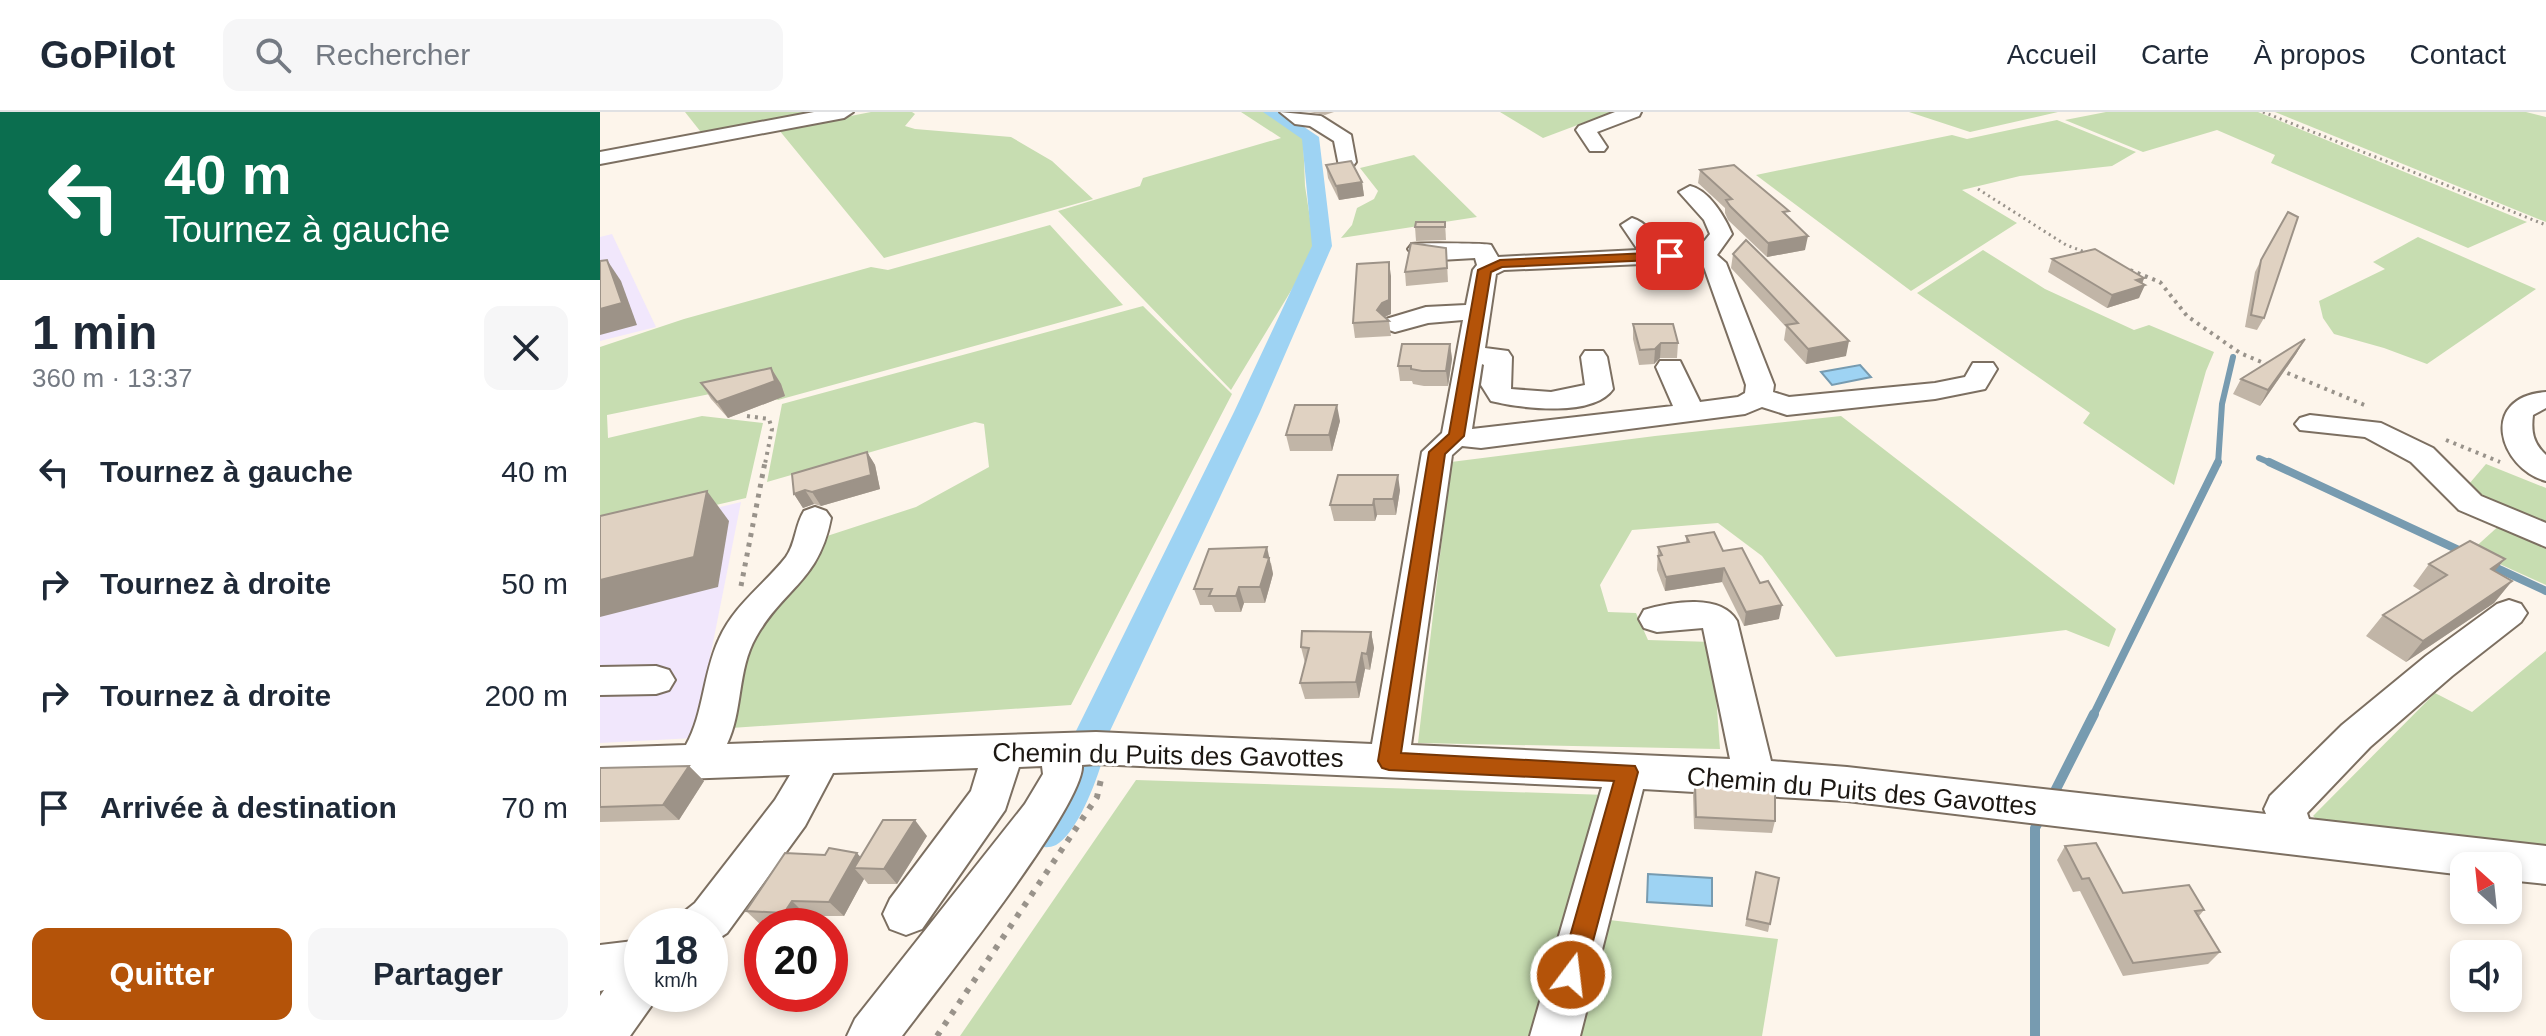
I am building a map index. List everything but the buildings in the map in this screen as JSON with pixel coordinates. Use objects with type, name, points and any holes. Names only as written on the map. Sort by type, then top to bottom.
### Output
[{"type":"street","points":[[600,158],[844,112]]},
{"type":"street","points":[[1289,112],[1302,120],[1314,120],[1344,139],[1346,162]]},
{"type":"street","points":[[1597,147],[1586,130],[1632,112]]},
{"type":"street","points":[[1690,192],[1714,218],[1721,234],[1704,257]]},
{"type":"street","points":[[1632,225],[1646,240],[1652,257]]},
{"type":"street","points":[[1420,249],[1440,253],[1483,250],[1490,266]]},
{"type":"street","points":[[1389,761],[1437,452],[1456,436],[1485,270],[1490,266],[1566,250],[1652,257],[1704,257],[1714,263],[1760,385],[1759,397]]},
{"type":"street","points":[[1395,324],[1426,315],[1478,312]]},
{"type":"street","points":[[1470,356],[1499,357],[1495,385],[1501,395],[1520,400],[1584,398],[1599,389],[1594,357]]},
{"type":"street","points":[[1670,367],[1690,412]]},
{"type":"street","points":[[1456,436],[1481,439],[1745,405],[1759,397],[1787,406],[1935,391],[1975,383],[1983,369]]},
{"type":"street","points":[[2546,400],[2534,401],[2519,411],[2515,429],[2524,453],[2546,471]]},
{"type":"street","points":[[2310,424],[2371,429],[2422,455],[2470,503],[2546,536]]},
{"type":"street","points":[[698,761],[715,728],[722,681],[737,638],[756,609],[797,566],[809,546],[815,518]]},
{"type":"street","points":[[2294,836],[2285,809],[2295,798],[2356,736],[2439,666],[2509,613]]},
{"type":"street","points":[[1657,619],[1707,615],[1719,621],[1733,672],[1754,777]]},
{"type":"street","points":[[600,681],[656,680]]},
{"type":"street","points":[[872,1036],[1040,817],[1078,749]]},
{"type":"street","name":"Chemin du Puits des Gavottes","points":[[600,765],[1078,749],[1754,777],[1847,784],[2546,865]]},
{"type":"street","points":[[906,914],[990,798],[1003,750]]},
{"type":"street","points":[[719,908],[790,813],[822,756]]},
{"type":"street","points":[[1555,1036],[1627,772]]},
{"type":"street","points":[[600,968],[624,965]]},
{"type":"street","points":[[605,1036],[624,1003]]},
{"type":"path","points":[[2263,112],[2546,225]]},
{"type":"path","points":[[1978,189],[2066,245],[2093,255]]},
{"type":"path","points":[[2120,266],[2160,282],[2187,316],[2240,353],[2372,408]]},
{"type":"path","points":[[737,638],[739,597],[772,429],[769,419],[747,416]]},
{"type":"path","points":[[2445,439],[2503,464]]},
{"type":"path","points":[[937,1036],[1097,797],[1104,763],[1078,749]]},
{"type":"shaded area","points":[[612,234],[656,327],[600,341],[600,237]]},
{"type":"shaded area","points":[[741,502],[694,738],[600,743],[600,536]]},
{"type":"green space","points":[[685,112],[829,112],[704,136]]},
{"type":"green space","points":[[871,112],[912,112],[915,114],[905,126],[915,129],[1011,137],[1052,161],[1093,199],[884,258],[779,130]]},
{"type":"green space","points":[[1241,112],[1266,112],[1303,136],[1305,186],[1315,251],[1231,390],[1058,211],[1140,186],[1143,178],[1281,138]]},
{"type":"green space","points":[[1500,112],[1612,112],[1543,138]]},
{"type":"green space","points":[[1909,112],[2058,112],[1970,132]]},
{"type":"green space","points":[[2106,112],[2258,112],[2527,222],[2468,248],[2271,163],[2275,155],[2217,130],[2143,152],[2065,120]]},
{"type":"green space","points":[[2275,112],[2526,112],[2546,117],[2546,222]]},
{"type":"green space","points":[[2057,120],[2136,152],[2112,166],[2020,176],[1962,190],[2017,223],[1911,291],[1756,175],[1952,135],[1967,139]]},
{"type":"green space","points":[[1414,155],[1477,217],[1341,238],[1352,225],[1357,208],[1374,199],[1378,191],[1360,168]]},
{"type":"green space","points":[[1050,225],[1123,305],[778,400],[749,386],[607,415],[608,438],[702,416],[763,423],[746,498],[600,532],[600,347],[684,319],[871,267],[888,270]]},
{"type":"green space","points":[[2418,237],[2536,289],[2427,364],[2334,334],[2323,318],[2319,301],[2385,269],[2373,262]]},
{"type":"green space","points":[[1983,250],[2045,289],[2134,330],[2149,325],[2214,352],[2174,485],[2083,423],[2090,413],[1917,293]]},
{"type":"green space","points":[[1143,306],[1232,394],[1071,705],[731,728],[754,627],[824,537],[916,507],[989,467],[984,424],[975,422],[767,482],[782,404]]},
{"type":"green space","points":[[1841,416],[2116,629],[2109,647],[2066,630],[1836,657],[1762,556],[1718,523],[1632,530],[1600,585],[1608,612],[1636,613],[1648,640],[1712,642],[1720,749],[1418,743],[1451,462]]},
{"type":"green space","points":[[2486,464],[2546,488],[2546,529],[2481,501],[2469,484]]},
{"type":"green space","points":[[2502,523],[2546,543],[2546,585],[2471,551]]},
{"type":"green space","points":[[2546,651],[2546,855],[2332,832],[2313,816],[2435,693],[2472,712]]},
{"type":"green space","points":[[1136,780],[1607,795],[1539,1036],[960,1036]]},
{"type":"green space","points":[[1609,920],[1778,939],[1762,1036],[1578,1036]]},
{"type":"water","points":[[1860,365],[1871,377],[1832,385],[1821,372]]},
{"type":"water","points":[[1648,874],[1712,878],[1712,906],[1647,902]]},
{"type":"waterway","points":[[1046,832],[1076,786],[1086,762],[1092,733],[1247,412],[1322,246],[1310,137],[1271,112]]},
{"type":"waterway","points":[[2218,464],[2222,404],[2233,357]]},
{"type":"waterway","points":[[2259,458],[2273,464]]},
{"type":"waterway","points":[[2093,715],[2218,462]]},
{"type":"waterway","points":[[2269,462],[2465,553]]},
{"type":"waterway","points":[[2488,564],[2546,591]]},
{"type":"waterway","points":[[2051,799],[2093,715]]},
{"type":"waterway","points":[[2035,1036],[2035,828],[2042,815]]},
{"type":"route","points":[[1571,975],[1627,772],[1389,761],[1437,452],[1456,436],[1485,270],[1500,263],[1670,256]]}]
